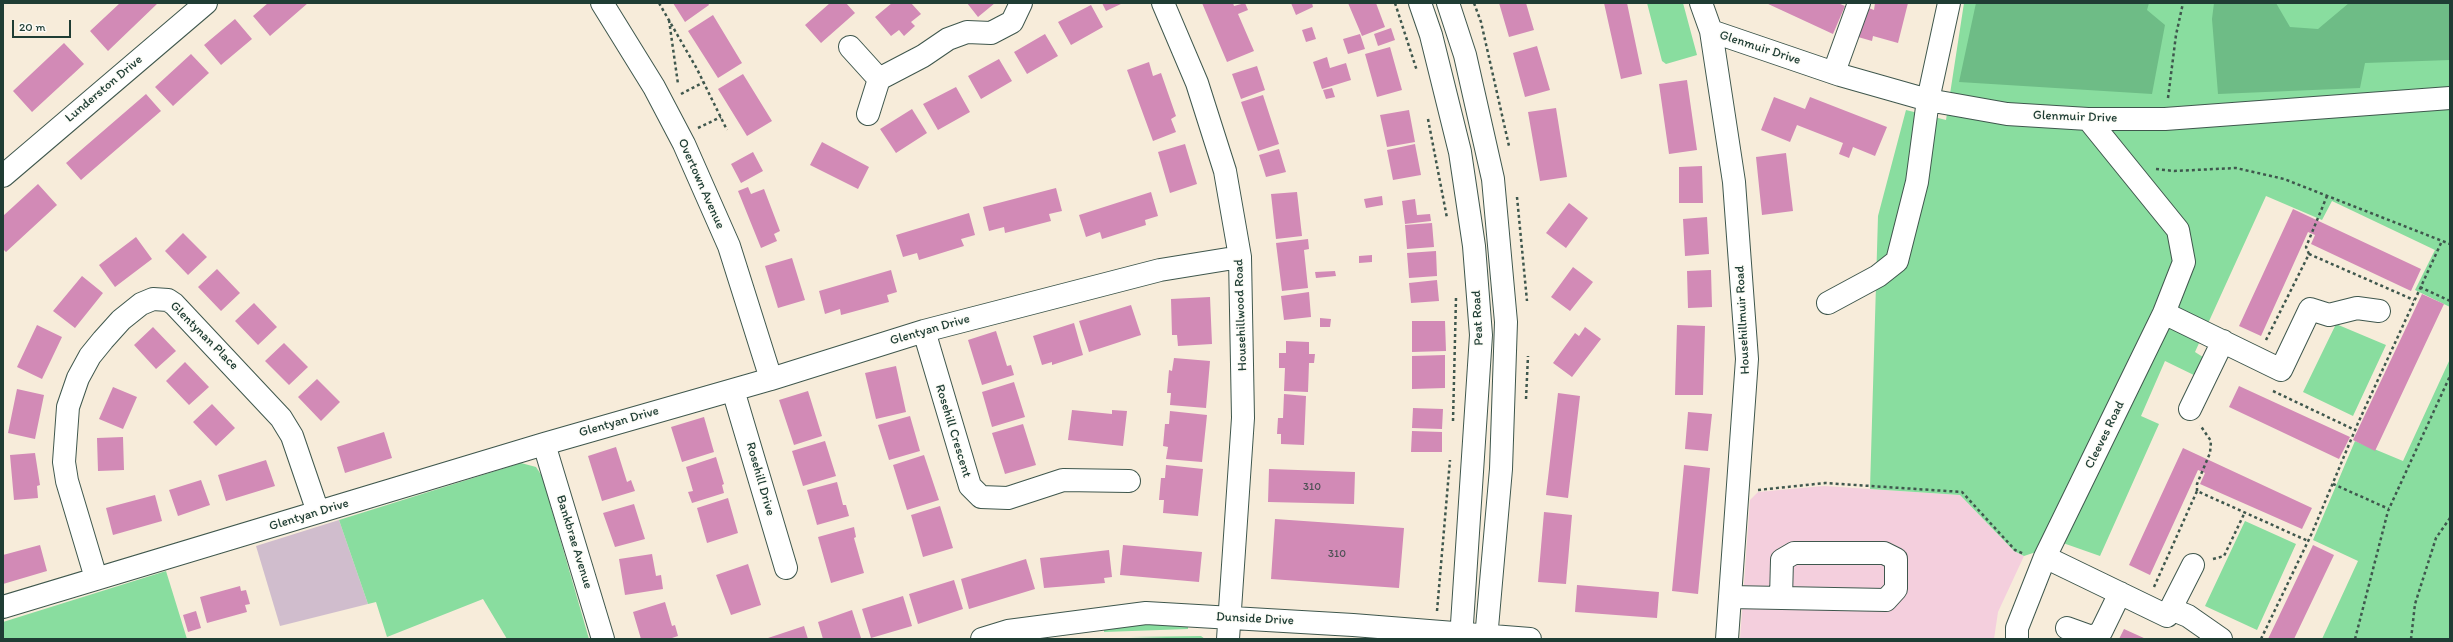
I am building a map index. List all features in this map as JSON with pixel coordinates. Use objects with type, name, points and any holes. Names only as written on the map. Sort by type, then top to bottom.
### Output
[{"type":"street","name":"Lunderston Drive","points":[[3,176],[206,3]]},
{"type":"street","name":"Overtown Avenue","points":[[602,3],[654,87],[684,144],[729,246],[771,378]]},
{"type":"street","points":[[868,114],[879,79],[923,56],[948,40],[967,32],[991,33],[1012,22],[1021,3]]},
{"type":"street","name":"Househillwood Road","points":[[1163,3],[1197,83],[1225,170],[1240,257],[1243,418],[1228,639]]},
{"type":"street","name":"Peat Road","points":[[1420,3],[1431,35],[1460,152],[1474,246],[1481,336],[1461,636]]},
{"type":"street","name":"Peat Road","points":[[1448,3],[1465,55],[1493,178],[1506,322],[1500,469],[1487,637]]},
{"type":"street","name":"Househillmuir Road","points":[[1701,3],[1711,31],[1734,182],[1747,360],[1727,639]]},
{"type":"street","points":[[1834,72],[1859,3]]},
{"type":"street","points":[[1828,303],[1878,276],[1897,261],[1917,182],[1928,100],[1949,3]]},
{"type":"street","name":"Glenmuir Drive","points":[[1711,31],[1834,72],[1928,100],[2007,114],[2088,119],[2165,119],[2450,98]]},
{"type":"street","points":[[850,47],[879,79]]},
{"type":"street","name":"Cleeves Road","points":[[2016,639],[2017,628],[2036,556],[2164,313],[2184,262],[2178,230],[2088,119]]},
{"type":"street","name":"Glentyan Drive","points":[[3,607],[544,444],[733,390],[924,330],[1160,270],[1240,257]]},
{"type":"street","name":"Glentynan Place","points":[[96,578],[66,474],[64,438],[68,407],[78,378],[98,345],[121,320],[141,304],[153,299],[168,300],[174,304],[281,418],[292,436],[318,512]]},
{"type":"street","points":[[2164,313],[2281,370],[2310,310],[2329,315],[2357,308],[2379,311]]},
{"type":"street","name":"Rosehill Crescent","points":[[924,330],[970,486],[981,497],[1008,498],[1063,480],[1129,481]]},
{"type":"street","points":[[2190,409],[2223,341]]},
{"type":"street","name":"Rosehill Drive","points":[[733,390],[786,568]]},
{"type":"street","name":"Bankbrae Avenue","points":[[544,444],[603,639]]},
{"type":"street","points":[[1730,597],[1781,598],[1886,600],[1896,589],[1896,559],[1884,553],[1794,553],[1782,560],[1781,598]]},
{"type":"street","points":[[2036,556],[2120,593],[2160,608],[2188,616],[2221,639]]},
{"type":"street","points":[[2160,608],[2193,565]]},
{"type":"street","points":[[2067,628],[2092,638],[2101,632],[2120,593]]},
{"type":"street","name":"Dunside Drive","points":[[982,639],[1008,631],[1146,613],[1229,617],[1353,632],[1435,632],[1461,636],[1530,639]]},
{"type":"path","points":[[659,3],[704,82],[727,130]]},
{"type":"path","points":[[1395,3],[1418,76]]},
{"type":"path","points":[[2165,119],[2176,35],[2183,3]]},
{"type":"path","points":[[668,18],[679,94],[704,82]]},
{"type":"path","points":[[1427,113],[1448,225]]},
{"type":"path","points":[[2127,166],[2174,171],[2236,168],[2284,179],[2450,244]]},
{"type":"path","points":[[2309,254],[2306,247],[2327,196]]},
{"type":"path","points":[[2261,639],[2308,541],[2420,287],[2442,241]]},
{"type":"path","points":[[2420,287],[2450,301]]},
{"type":"path","points":[[1452,426],[1456,293]]},
{"type":"path","points":[[2356,639],[2370,577],[2389,509],[2450,376]]},
{"type":"path","points":[[2160,608],[2153,590],[2197,491],[2196,484],[2210,453],[2210,441],[2190,409]]},
{"type":"path","points":[[1435,632],[1450,458]]},
{"type":"path","points":[[1738,493],[1825,483],[1962,492],[2015,550],[2036,556]]},
{"type":"path","points":[[2333,484],[2389,509]]},
{"type":"path","points":[[2197,491],[2308,541]]},
{"type":"path","points":[[2193,565],[2224,556],[2245,512]]},
{"type":"path","points":[[2411,639],[2415,604],[2436,538],[2450,518]]},
{"type":"shaded area","points":[[1824,486],[1960,495],[2014,551],[2024,556],[1998,612],[1994,639],[1740,639],[1750,500],[1758,492]]},
{"type":"shaded area","points":[[339,520],[368,604],[280,626],[256,546]]},
{"type":"green space","points":[[1647,3],[1683,3],[1697,55],[1666,64],[1662,61]]},
{"type":"green space","points":[[1964,3],[2450,3],[2450,307],[2415,290],[2435,250],[2332,201],[2322,220],[2266,196],[2195,352],[2206,359],[2200,378],[2165,361],[2141,416],[2159,424],[2100,556],[2063,543],[2024,556],[2014,551],[1960,495],[1870,489],[1878,216],[1906,110],[1946,120]]},
{"type":"green space","points":[[1976,3],[2149,3],[2147,10],[2165,25],[2152,94],[1959,82]]},
{"type":"green space","points":[[2214,3],[2276,3],[2290,27],[2318,29],[2349,3],[2450,3],[2450,60],[2365,63],[2360,88],[2218,94],[2212,19]]},
{"type":"green space","points":[[2336,324],[2386,345],[2353,416],[2303,392]]},
{"type":"green space","points":[[2450,359],[2450,639],[2322,639],[2358,561],[2313,540],[2355,441],[2403,461]]},
{"type":"green space","points":[[521,463],[536,467],[542,476],[589,639],[507,639],[483,599],[387,637],[376,602],[368,604],[339,520]]},
{"type":"green space","points":[[2245,521],[2296,544],[2257,630],[2205,606]]},
{"type":"green space","points":[[166,571],[187,639],[3,639],[3,622]]},
{"type":"green space","points":[[1148,622],[1188,622],[1188,629],[1104,632],[1104,626]]},
{"type":"green space","points":[[1201,636],[1205,639],[1129,637]]},
{"type":"building","points":[[120,3],[158,3],[108,51],[90,31]]},
{"type":"building","points":[[268,3],[308,3],[270,36],[253,16]]},
{"type":"building","points":[[673,3],[708,3],[709,5],[685,22]]},
{"type":"building","points":[[830,3],[846,3],[855,13],[821,43],[805,25]]},
{"type":"building","points":[[892,3],[911,3],[921,14],[911,22],[915,26],[904,36],[899,30],[891,36],[875,17]]},
{"type":"building","points":[[967,3],[995,3],[978,17]]},
{"type":"building","points":[[1102,3],[1123,3],[1106,11]]},
{"type":"building","points":[[1202,3],[1233,3],[1234,6],[1245,3],[1248,10],[1238,14],[1254,51],[1227,62]]},
{"type":"building","points":[[1291,3],[1312,3],[1313,7],[1296,15]]},
{"type":"building","points":[[1348,3],[1376,3],[1385,27],[1362,36]]},
{"type":"building","points":[[1499,3],[1526,3],[1534,30],[1509,37]]},
{"type":"building","points":[[1604,3],[1627,3],[1642,74],[1621,79]]},
{"type":"building","points":[[1766,3],[1838,3],[1845,6],[1833,34]]},
{"type":"building","points":[[1875,3],[1908,3],[1898,43],[1873,36],[1872,41],[1858,37],[1866,7],[1874,10]]},
{"type":"building","points":[[1091,5],[1103,27],[1071,45],[1058,22]]},
{"type":"building","points":[[713,15],[742,63],[718,78],[688,31]]},
{"type":"building","points":[[235,19],[252,39],[221,65],[204,45]]},
{"type":"building","points":[[1312,27],[1316,39],[1306,42],[1302,30]]},
{"type":"building","points":[[1391,28],[1395,40],[1378,46],[1374,34]]},
{"type":"building","points":[[1045,34],[1058,56],[1027,74],[1014,52]]},
{"type":"building","points":[[1360,34],[1365,49],[1348,54],[1343,39]]},
{"type":"building","points":[[64,43],[84,64],[32,112],[13,91]]},
{"type":"building","points":[[1537,46],[1550,90],[1525,97],[1513,53]]},
{"type":"building","points":[[1390,47],[1402,90],[1377,97],[1365,54]]},
{"type":"building","points":[[191,54],[209,73],[173,106],[155,87]]},
{"type":"building","points":[[1327,57],[1330,68],[1346,63],[1351,80],[1322,89],[1313,62]]},
{"type":"building","points":[[999,59],[1012,81],[981,99],[968,76]]},
{"type":"building","points":[[1149,62],[1153,76],[1161,73],[1176,116],[1171,119],[1176,132],[1153,141],[1127,70]]},
{"type":"building","points":[[1257,66],[1265,90],[1241,99],[1232,74]]},
{"type":"building","points":[[743,74],[772,121],[747,136],[718,89]]},
{"type":"building","points":[[1687,80],[1697,150],[1669,154],[1659,84]]},
{"type":"building","points":[[956,87],[970,112],[938,130],[923,104]]},
{"type":"building","points":[[1332,88],[1335,97],[1326,99],[1323,90]]},
{"type":"building","points":[[146,94],[161,111],[81,180],[66,163]]},
{"type":"building","points":[[1263,95],[1279,144],[1258,151],[1241,102]]},
{"type":"building","points":[[1774,97],[1805,109],[1810,97],[1887,127],[1875,156],[1853,147],[1849,158],[1839,154],[1843,143],[1797,125],[1790,142],[1761,130]]},
{"type":"building","points":[[1556,108],[1567,177],[1540,181],[1528,112]]},
{"type":"building","points":[[912,109],[927,133],[896,153],[880,129]]},
{"type":"building","points":[[1409,110],[1415,142],[1387,147],[1380,115]]},
{"type":"building","points":[[822,142],[869,167],[858,189],[810,165]]},
{"type":"building","points":[[1185,144],[1197,184],[1170,193],[1158,152]]},
{"type":"building","points":[[1415,144],[1421,175],[1393,180],[1387,150]]},
{"type":"building","points":[[1279,149],[1286,172],[1266,177],[1259,155]]},
{"type":"building","points":[[753,152],[763,171],[741,183],[731,164]]},
{"type":"building","points":[[1786,153],[1793,211],[1762,215],[1756,157]]},
{"type":"building","points":[[1702,166],[1703,203],[1679,203],[1679,167]]},
{"type":"building","points":[[38,184],[57,205],[6,252],[3,249],[3,216]]},
{"type":"building","points":[[748,187],[751,194],[764,189],[780,231],[774,234],[777,241],[761,248],[738,191]]},
{"type":"building","points":[[1056,188],[1062,211],[1049,214],[1051,221],[1005,233],[1004,227],[989,231],[983,207]]},
{"type":"building","points":[[1151,192],[1158,216],[1145,220],[1146,225],[1102,239],[1100,232],[1086,237],[1079,215]]},
{"type":"building","points":[[1297,192],[1302,236],[1276,239],[1271,194]]},
{"type":"building","points":[[1382,196],[1383,205],[1366,208],[1364,199]]},
{"type":"building","points":[[1415,199],[1417,215],[1430,214],[1431,221],[1405,224],[1402,201]]},
{"type":"building","points":[[1569,203],[1588,218],[1566,248],[1546,233]]},
{"type":"building","points":[[2293,209],[2421,269],[2411,291],[2311,244],[2315,235],[2308,232],[2261,336],[2239,326]]},
{"type":"building","points":[[969,213],[975,235],[961,239],[964,246],[919,260],[917,253],[903,257],[896,235]]},
{"type":"building","points":[[1707,217],[1709,254],[1685,256],[1683,219]]},
{"type":"building","points":[[1432,223],[1434,247],[1407,249],[1405,225]]},
{"type":"building","points":[[183,233],[207,257],[188,275],[165,251]]},
{"type":"building","points":[[136,237],[152,259],[115,287],[99,265]]},
{"type":"building","points":[[1308,239],[1309,249],[1304,250],[1308,288],[1282,291],[1276,243]]},
{"type":"building","points":[[1436,251],[1437,276],[1409,278],[1407,253]]},
{"type":"building","points":[[1372,255],[1372,262],[1359,263],[1359,256]]},
{"type":"building","points":[[792,258],[805,300],[778,308],[765,266]]},
{"type":"building","points":[[1573,267],[1593,282],[1570,311],[1551,297]]},
{"type":"building","points":[[217,269],[240,293],[221,311],[198,287]]},
{"type":"building","points":[[891,270],[897,292],[887,295],[889,302],[841,315],[840,309],[825,314],[819,291]]},
{"type":"building","points":[[1711,270],[1712,307],[1688,308],[1687,271]]},
{"type":"building","points":[[1335,271],[1336,276],[1316,278],[1315,272]]},
{"type":"building","points":[[82,276],[103,293],[75,328],[53,311]]},
{"type":"building","points":[[1437,280],[1439,301],[1411,303],[1409,283]]},
{"type":"building","points":[[1309,292],[1311,317],[1284,320],[1281,296]]},
{"type":"building","points":[[2422,294],[2444,304],[2375,451],[2353,440]]},
{"type":"building","points":[[1210,297],[1212,344],[1178,346],[1177,335],[1172,335],[1171,299]]},
{"type":"building","points":[[254,303],[277,327],[258,345],[235,321]]},
{"type":"building","points":[[1131,305],[1141,335],[1089,352],[1079,321]]},
{"type":"building","points":[[1320,318],[1331,319],[1330,327],[1320,327]]},
{"type":"building","points":[[1412,321],[1445,321],[1446,351],[1412,352]]},
{"type":"building","points":[[1074,323],[1083,355],[1052,365],[1052,362],[1042,365],[1033,336]]},
{"type":"building","points":[[37,325],[62,337],[42,379],[17,367]]},
{"type":"building","points":[[1677,325],[1705,326],[1703,395],[1675,395]]},
{"type":"building","points":[[153,327],[176,351],[156,369],[134,345]]},
{"type":"building","points":[[1585,327],[1601,339],[1572,377],[1553,363],[1575,333],[1579,336]]},
{"type":"building","points":[[996,331],[1007,366],[1011,365],[1014,375],[982,385],[968,340]]},
{"type":"building","points":[[1286,341],[1309,342],[1309,354],[1315,354],[1314,363],[1309,363],[1308,392],[1284,391],[1285,368],[1279,368],[1279,353],[1286,353]]},
{"type":"building","points":[[284,343],[308,367],[289,385],[265,361]]},
{"type":"building","points":[[1445,355],[1445,388],[1412,389],[1412,356]]},
{"type":"building","points":[[1174,358],[1210,361],[1206,408],[1170,405],[1171,393],[1167,393],[1169,370],[1172,371]]},
{"type":"building","points":[[185,362],[209,387],[189,405],[166,381]]},
{"type":"building","points":[[896,366],[906,412],[876,419],[865,373]]},
{"type":"building","points":[[317,379],[340,402],[321,421],[298,397]]},
{"type":"building","points":[[1014,382],[1025,417],[992,427],[982,392]]},
{"type":"building","points":[[2239,386],[2350,437],[2339,459],[2229,407]]},
{"type":"building","points":[[113,387],[137,397],[123,429],[99,419]]},
{"type":"building","points":[[17,389],[44,395],[35,439],[8,433]]},
{"type":"building","points":[[808,391],[822,436],[794,445],[779,400]]},
{"type":"building","points":[[1558,393],[1580,396],[1568,498],[1546,495]]},
{"type":"building","points":[[1284,394],[1306,396],[1304,445],[1281,444],[1281,434],[1277,434],[1278,418],[1283,418]]},
{"type":"building","points":[[212,404],[235,428],[216,446],[193,422]]},
{"type":"building","points":[[1413,408],[1443,409],[1442,429],[1412,428]]},
{"type":"building","points":[[1072,410],[1112,414],[1112,410],[1127,411],[1123,446],[1068,440]]},
{"type":"building","points":[[1170,411],[1207,415],[1202,462],[1166,459],[1168,447],[1163,446],[1165,424],[1169,424]]},
{"type":"building","points":[[1688,412],[1712,414],[1708,451],[1685,449]]},
{"type":"building","points":[[910,416],[920,451],[889,460],[878,425]]},
{"type":"building","points":[[704,417],[714,452],[682,462],[671,427]]},
{"type":"building","points":[[1023,424],[1036,465],[1005,474],[992,433]]},
{"type":"building","points":[[1412,431],[1442,432],[1442,452],[1411,452]]},
{"type":"building","points":[[384,432],[392,458],[345,473],[337,447]]},
{"type":"building","points":[[123,437],[124,470],[98,471],[97,438]]},
{"type":"building","points":[[825,441],[836,476],[803,486],[792,451]]},
{"type":"building","points":[[616,447],[627,482],[631,480],[635,491],[602,501],[588,456]]},
{"type":"building","points":[[2183,448],[2312,508],[2302,529],[2200,484],[2205,473],[2198,470],[2150,575],[2129,565]]},
{"type":"building","points":[[35,453],[40,485],[37,486],[38,498],[14,500],[10,455]]},
{"type":"building","points":[[924,455],[939,500],[907,510],[893,465]]},
{"type":"building","points":[[716,457],[724,484],[722,485],[724,493],[692,503],[688,492],[693,491],[686,467]]},
{"type":"building","points":[[266,460],[275,486],[226,501],[218,475]]},
{"type":"building","points":[[1166,465],[1203,469],[1198,516],[1163,513],[1164,500],[1159,500],[1161,478],[1165,478]]},
{"type":"building","points":[[1684,465],[1710,468],[1698,594],[1672,591]]},
{"type":"building","points":[[1269,469],[1355,472],[1354,504],[1268,502]]},
{"type":"building","points":[[201,480],[210,505],[178,516],[169,490]]},
{"type":"building","points":[[837,482],[843,505],[846,505],[849,516],[817,525],[807,490]]},
{"type":"building","points":[[155,495],[162,521],[113,535],[106,508]]},
{"type":"building","points":[[728,498],[738,533],[707,543],[697,508]]},
{"type":"building","points":[[634,504],[645,539],[615,547],[603,513]]},
{"type":"building","points":[[940,506],[953,548],[923,557],[911,515]]},
{"type":"building","points":[[1544,512],[1572,515],[1566,584],[1538,582]]},
{"type":"building","points":[[1275,519],[1404,528],[1399,588],[1271,579]]},
{"type":"building","points":[[854,527],[856,537],[854,538],[864,573],[831,583],[818,537]]},
{"type":"building","points":[[40,545],[47,571],[3,584],[3,555]]},
{"type":"building","points":[[1123,545],[1202,552],[1199,582],[1120,575]]},
{"type":"building","points":[[2313,545],[2334,555],[2294,639],[2268,639]]},
{"type":"building","points":[[1109,550],[1112,577],[1104,578],[1105,583],[1044,588],[1040,558]]},
{"type":"building","points":[[652,554],[656,576],[661,575],[663,589],[625,595],[619,559]]},
{"type":"building","points":[[1026,559],[1035,589],[969,609],[961,579]]},
{"type":"building","points":[[748,564],[761,605],[731,615],[716,575]]},
{"type":"building","points":[[954,580],[963,609],[918,624],[909,594]]},
{"type":"building","points":[[1577,585],[1659,592],[1657,618],[1575,612]]},
{"type":"building","points":[[240,586],[241,591],[246,590],[250,604],[245,605],[247,612],[207,623],[200,597]]},
{"type":"building","points":[[903,596],[912,626],[871,638],[862,609]]},
{"type":"building","points":[[665,602],[672,626],[675,625],[678,636],[669,639],[641,639],[633,612]]},
{"type":"building","points":[[852,610],[861,638],[823,639],[818,622]]},
{"type":"building","points":[[196,611],[201,628],[188,632],[183,615]]},
{"type":"building","points":[[804,626],[808,639],[765,639]]},
{"type":"building","points":[[2124,629],[2146,639],[2119,639]]}]
